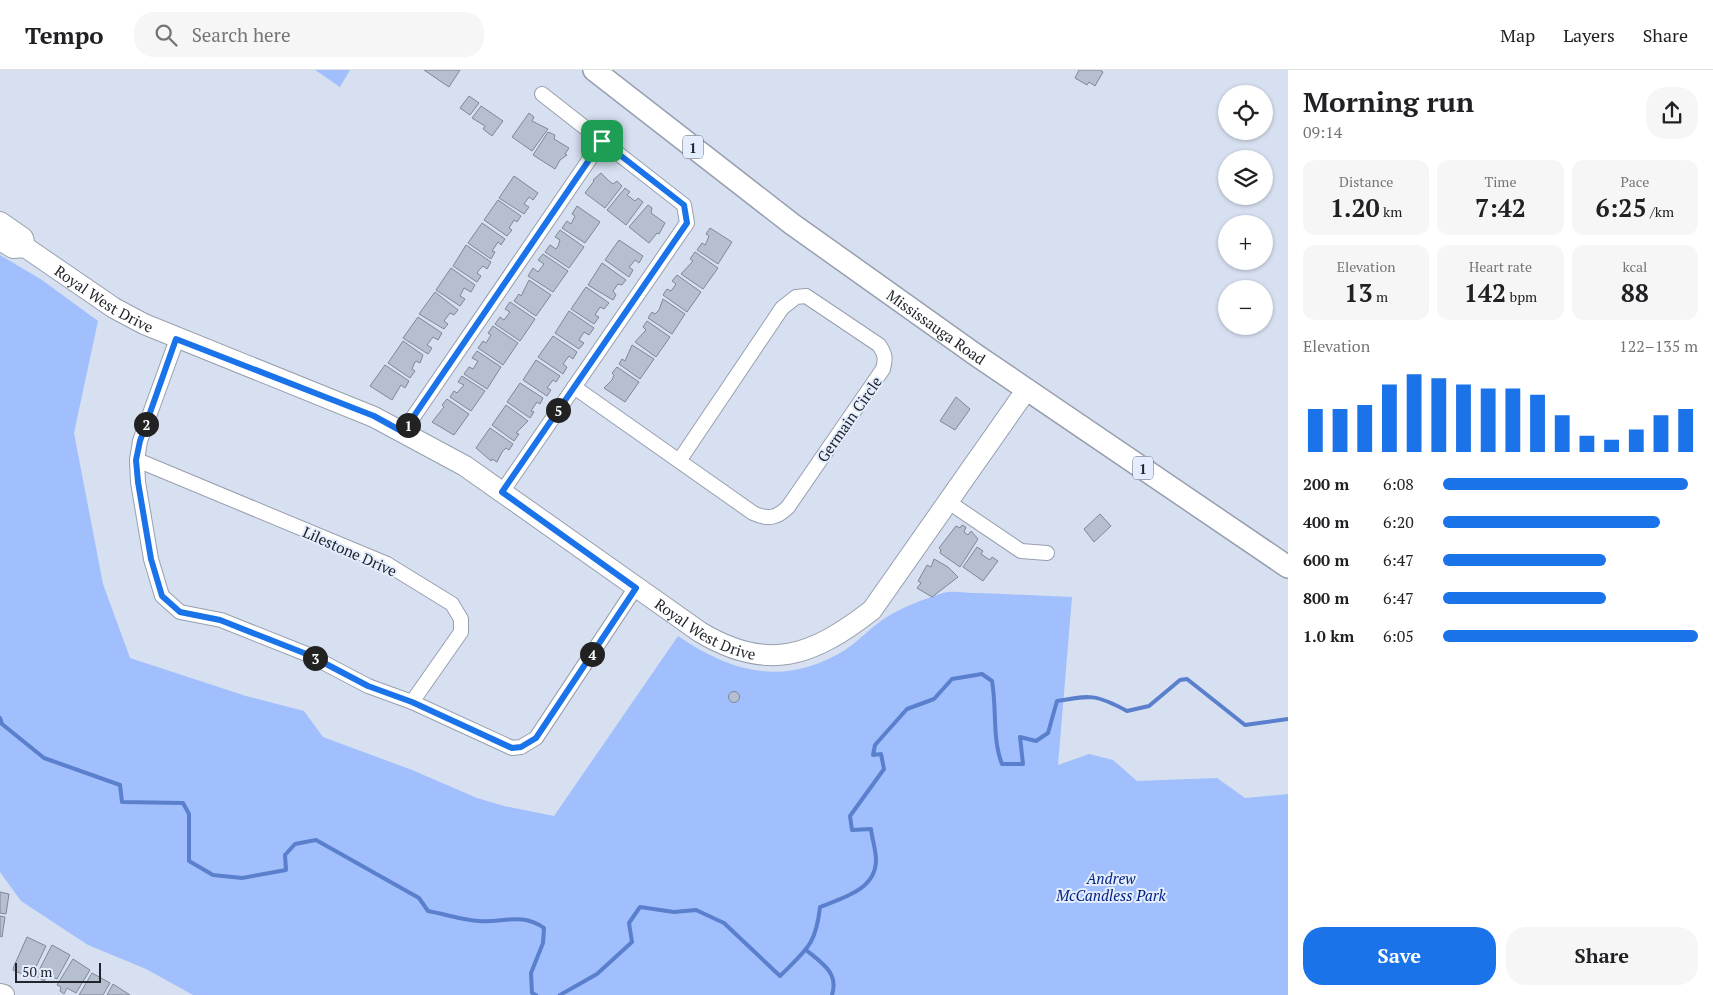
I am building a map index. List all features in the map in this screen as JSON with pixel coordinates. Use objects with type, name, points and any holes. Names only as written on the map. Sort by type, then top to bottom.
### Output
[{"type":"main road","name":"Mississauga Road","points":[[594,70],[792,224],[1027,389],[1288,567]]},
{"type":"street","points":[[502,492],[687,223],[684,205],[542,94]]},
{"type":"street","points":[[403,432],[602,141]]},
{"type":"street","name":"Royal West Drive","points":[[0,222],[23,238],[25,247]]},
{"type":"street","name":"Royal West Drive","points":[[0,240],[14,248],[25,247],[114,308],[176,339],[374,416],[466,466],[700,632],[731,649],[768,656],[805,650],[842,633],[872,610],[946,501],[1027,389]]},
{"type":"street","name":"Germain Circle","points":[[574,387],[679,461],[753,513],[762,517],[772,518],[780,515],[788,507],[883,369],[886,359],[884,353],[879,345],[806,296],[796,297],[782,308],[679,461]]},
{"type":"street","points":[[176,339],[140,441],[136,460],[151,559],[162,596],[180,612],[220,620],[270,640],[326,663],[368,686],[412,702],[512,748],[529,744],[536,738],[636,588]]},
{"type":"street","name":"Lilestone Drive","points":[[136,460],[387,564],[452,604],[461,619],[461,632],[412,702]]},
{"type":"street","points":[[946,501],[1021,551],[1047,552]]},
{"type":"street","points":[[0,994],[4,995]]},
{"type":"green space","points":[[315,70],[350,70],[340,87]]},
{"type":"green space","name":"Andrew McCandless Park","points":[[0,255],[42,280],[98,321],[74,433],[103,584],[130,658],[246,696],[304,711],[323,737],[412,770],[477,798],[504,806],[554,816],[678,636],[718,659],[759,671],[780,672],[801,669],[823,662],[845,650],[893,613],[943,593],[1072,597],[1058,765],[1089,754],[1113,760],[1137,781],[1217,778],[1245,798],[1288,794],[1288,995],[193,995],[146,969],[88,945],[21,901],[0,872]]},
{"type":"building","points":[[424,70],[460,70],[449,87]]},
{"type":"building","points":[[1079,70],[1100,70],[1103,72],[1095,86],[1089,82],[1087,85],[1075,78]]},
{"type":"building","points":[[469,96],[479,103],[470,115],[460,108]]},
{"type":"building","points":[[481,106],[503,121],[492,136],[483,129],[485,126],[472,118]]},
{"type":"building","points":[[529,113],[534,117],[532,121],[548,129],[532,151],[512,137]]},
{"type":"building","points":[[548,132],[555,135],[554,139],[569,148],[565,154],[567,155],[560,160],[555,169],[533,155]]},
{"type":"building","points":[[601,173],[613,184],[617,181],[622,186],[605,208],[585,193],[593,180]]},
{"type":"building","points":[[514,176],[538,193],[533,200],[529,197],[524,204],[529,207],[524,214],[499,198]]},
{"type":"building","points":[[625,188],[630,192],[627,195],[635,201],[638,198],[643,202],[626,225],[607,210]]},
{"type":"building","points":[[498,200],[521,216],[517,222],[514,220],[509,228],[512,230],[507,236],[484,220]]},
{"type":"building","points":[[648,205],[652,208],[651,213],[665,223],[659,234],[657,233],[649,243],[629,227]]},
{"type":"building","points":[[577,206],[600,222],[585,243],[562,228],[567,221],[571,224],[575,216],[572,214]]},
{"type":"building","points":[[482,223],[505,239],[501,245],[498,242],[492,251],[495,252],[491,259],[468,243]]},
{"type":"building","points":[[710,228],[732,242],[718,264],[697,250],[702,243],[705,245],[709,236],[706,234]]},
{"type":"building","points":[[560,230],[584,247],[569,268],[545,252],[550,245],[556,249],[560,240],[555,237]]},
{"type":"building","points":[[619,240],[643,256],[639,263],[635,260],[629,267],[633,270],[629,277],[605,260]]},
{"type":"building","points":[[466,245],[491,262],[487,269],[483,266],[479,270],[477,273],[481,276],[477,282],[453,266]]},
{"type":"building","points":[[695,252],[718,268],[703,289],[681,274],[693,261],[690,259]]},
{"type":"building","points":[[543,254],[568,271],[553,292],[528,276],[533,268],[538,272],[544,264],[538,260]]},
{"type":"building","points":[[602,263],[626,280],[622,285],[618,284],[613,291],[616,295],[613,300],[588,285]]},
{"type":"building","points":[[451,268],[475,285],[471,292],[464,288],[460,296],[465,299],[460,306],[436,290]]},
{"type":"building","points":[[677,275],[701,292],[687,312],[663,295],[667,289],[671,291],[674,287],[676,284],[672,281]]},
{"type":"building","points":[[529,280],[551,295],[536,316],[514,301],[519,294],[521,296]]},
{"type":"building","points":[[586,287],[609,303],[604,309],[600,307],[595,315],[599,317],[594,324],[571,309]]},
{"type":"building","points":[[435,292],[458,310],[454,315],[450,313],[444,321],[448,324],[444,329],[419,314]]},
{"type":"building","points":[[663,299],[685,314],[672,334],[648,318],[652,312],[655,314],[659,310]]},
{"type":"building","points":[[510,302],[535,319],[520,341],[495,324],[500,317],[504,320],[510,312],[505,309]]},
{"type":"building","points":[[569,311],[594,328],[589,335],[584,332],[579,340],[584,343],[579,349],[555,333]]},
{"type":"building","points":[[418,317],[442,333],[438,340],[433,337],[427,345],[432,348],[428,354],[403,338]]},
{"type":"building","points":[[647,321],[670,337],[656,357],[635,342],[646,330],[643,327]]},
{"type":"building","points":[[493,326],[518,343],[503,365],[478,348],[483,341],[486,343],[491,335],[488,333]]},
{"type":"building","points":[[553,336],[577,352],[573,359],[569,356],[563,364],[567,367],[563,374],[538,357]]},
{"type":"building","points":[[403,341],[423,355],[420,363],[416,361],[414,364],[412,369],[415,371],[410,378],[388,363]]},
{"type":"building","points":[[632,345],[654,359],[640,379],[619,364],[622,359],[625,361]]},
{"type":"building","points":[[477,351],[501,367],[487,389],[464,374],[469,367],[473,369],[478,361],[472,358]]},
{"type":"building","points":[[536,360],[560,376],[556,382],[553,380],[547,388],[551,390],[547,396],[523,380]]},
{"type":"building","points":[[385,365],[409,381],[405,388],[401,385],[392,400],[370,386]]},
{"type":"building","points":[[617,367],[639,382],[625,402],[604,388],[612,380],[614,375],[612,373]]},
{"type":"building","points":[[462,376],[485,391],[471,411],[450,397],[454,391],[457,393],[464,385],[458,382]]},
{"type":"building","points":[[520,383],[543,398],[540,404],[537,402],[531,411],[534,412],[530,418],[507,402]]},
{"type":"building","points":[[956,397],[970,409],[955,430],[940,421]]},
{"type":"building","points":[[447,399],[469,414],[454,435],[432,422],[444,407],[442,405]]},
{"type":"building","points":[[506,405],[528,421],[516,433],[519,434],[514,441],[492,425]]},
{"type":"building","points":[[490,428],[513,444],[509,450],[506,448],[502,452],[497,462],[492,459],[491,461],[476,448]]},
{"type":"building","points":[[1100,514],[1111,526],[1094,542],[1084,529]]},
{"type":"building","points":[[962,525],[966,527],[964,532],[968,535],[971,531],[978,539],[960,567],[940,553],[941,550],[939,548],[956,526],[960,528]]},
{"type":"building","points":[[977,547],[983,551],[981,554],[990,560],[992,557],[998,561],[983,581],[963,567]]},
{"type":"building","points":[[934,559],[948,567],[958,577],[932,597],[917,588],[921,583],[918,581],[927,565],[931,567]]},
{"type":"building","points":[[732,692],[736,692],[739,697],[738,701],[732,702],[729,699],[729,695]]},
{"type":"building","points":[[0,892],[9,894],[6,914],[0,913]]},
{"type":"building","points":[[0,916],[5,917],[2,937],[0,936]]},
{"type":"building","points":[[27,937],[46,946],[33,973],[24,969],[22,974],[13,970]]},
{"type":"building","points":[[52,945],[70,955],[57,979],[48,975],[44,981],[36,976]]},
{"type":"building","points":[[73,959],[90,970],[76,993],[67,988],[64,994],[60,991],[61,987],[57,985]]},
{"type":"building","points":[[92,973],[110,983],[103,995],[79,995]]},
{"type":"building","points":[[113,984],[130,995],[107,995]]},
{"type":"waterway","points":[[560,995],[597,974],[632,942],[629,923],[640,907],[674,912],[696,910],[724,923],[780,976],[797,960],[808,946],[816,930],[820,907],[847,896],[864,886],[874,870],[876,856],[871,829],[852,830],[850,816],[884,769],[881,754],[873,755],[875,745],[907,709],[934,699],[952,679],[982,674],[992,681],[997,744],[1002,764],[1023,764],[1020,737],[1036,741],[1048,733],[1057,701],[1093,697],[1108,701],[1127,711],[1149,706],[1180,680],[1187,679],[1245,725],[1288,719]]},
{"type":"waterway","points":[[0,718],[2,724],[44,758],[120,785],[122,802],[183,803],[189,814],[189,861],[213,875],[242,878],[286,870],[285,855],[295,844],[316,840],[419,898],[428,911],[473,920],[520,919],[536,923],[544,928],[543,943],[531,973],[532,993],[536,995]]},
{"type":"waterway","points":[[806,950],[828,969],[834,987],[832,995]]},
{"type":"route","points":[[602,141],[684,205],[687,223],[502,492],[636,588],[536,738],[529,744],[512,748],[412,702],[368,686],[309,655],[220,620],[180,612],[170,605],[162,596],[151,559],[136,460],[140,441],[176,339],[374,416],[403,432],[602,141]]}]
